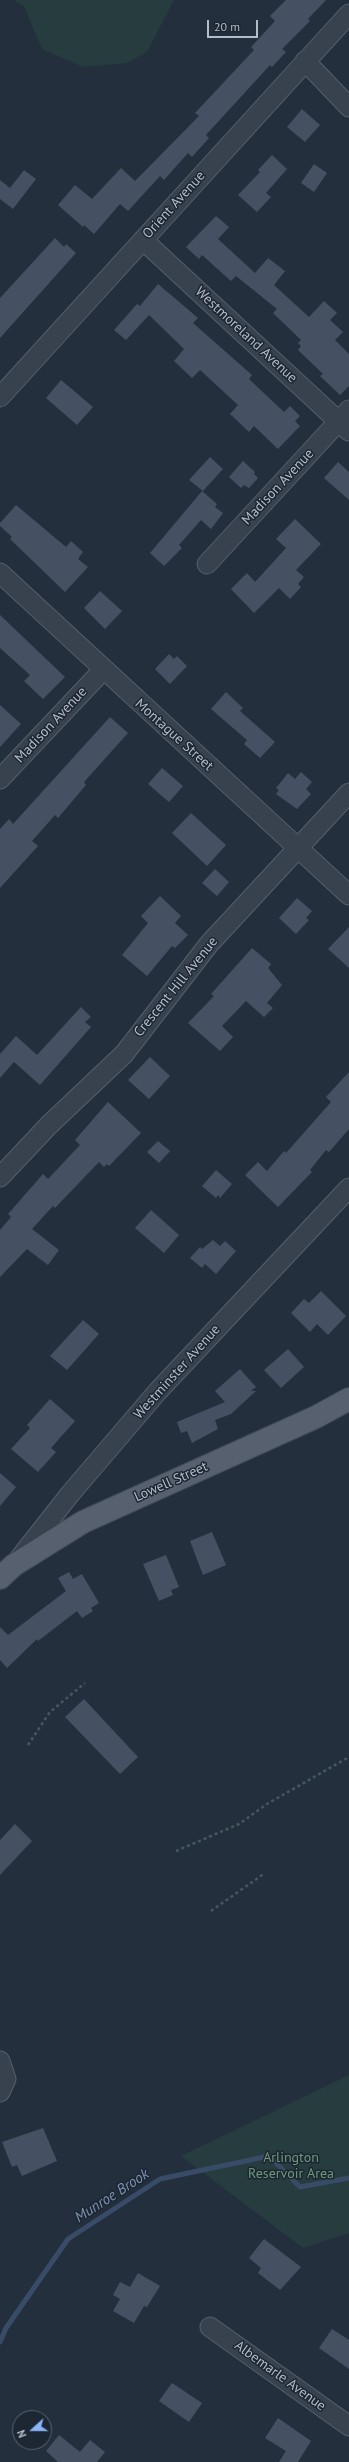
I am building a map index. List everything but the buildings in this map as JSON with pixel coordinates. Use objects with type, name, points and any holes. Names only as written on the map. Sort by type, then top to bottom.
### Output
[{"type":"main road","name":"Lowell Street","points":[[7,1572],[83,1522],[316,1417],[349,1399]]},
{"type":"street","name":"Orient Avenue","points":[[0,397],[349,14]]},
{"type":"street","points":[[305,61],[349,107]]},
{"type":"street","name":"Westmoreland Avenue","points":[[143,240],[346,420]]},
{"type":"street","name":"Madison Avenue","points":[[207,564],[346,420]]},
{"type":"street","name":"Montague Street","points":[[0,573],[103,670],[349,895]]},
{"type":"street","name":"Madison Avenue","points":[[0,779],[103,670]]},
{"type":"street","name":"Crescent Hill Avenue","points":[[0,1177],[49,1125],[124,1054],[162,1002],[209,944],[349,793]]},
{"type":"street","name":"Westminster Avenue","points":[[7,1572],[70,1494],[158,1391],[349,1188]]},
{"type":"street","points":[[0,2061],[6,2079],[0,2092]]},
{"type":"street","name":"Albemarle Avenue","points":[[210,2327],[349,2426]]},
{"type":"path","points":[[28,1745],[50,1712],[85,1683]]},
{"type":"path","points":[[176,1851],[239,1824],[267,1804],[349,1757]]},
{"type":"path","points":[[211,1912],[265,1873]]},
{"type":"green space","points":[[14,0],[174,0],[147,52],[127,63],[83,67],[42,49],[24,6]]},
{"type":"green space","name":"Arlington Reservoir Area","points":[[349,2075],[349,2233],[303,2248],[181,2156]]},
{"type":"waterway","name":"Munroe Brook","points":[[0,2342],[6,2328],[68,2239],[160,2179],[269,2156],[300,2187],[349,2178]]}]
